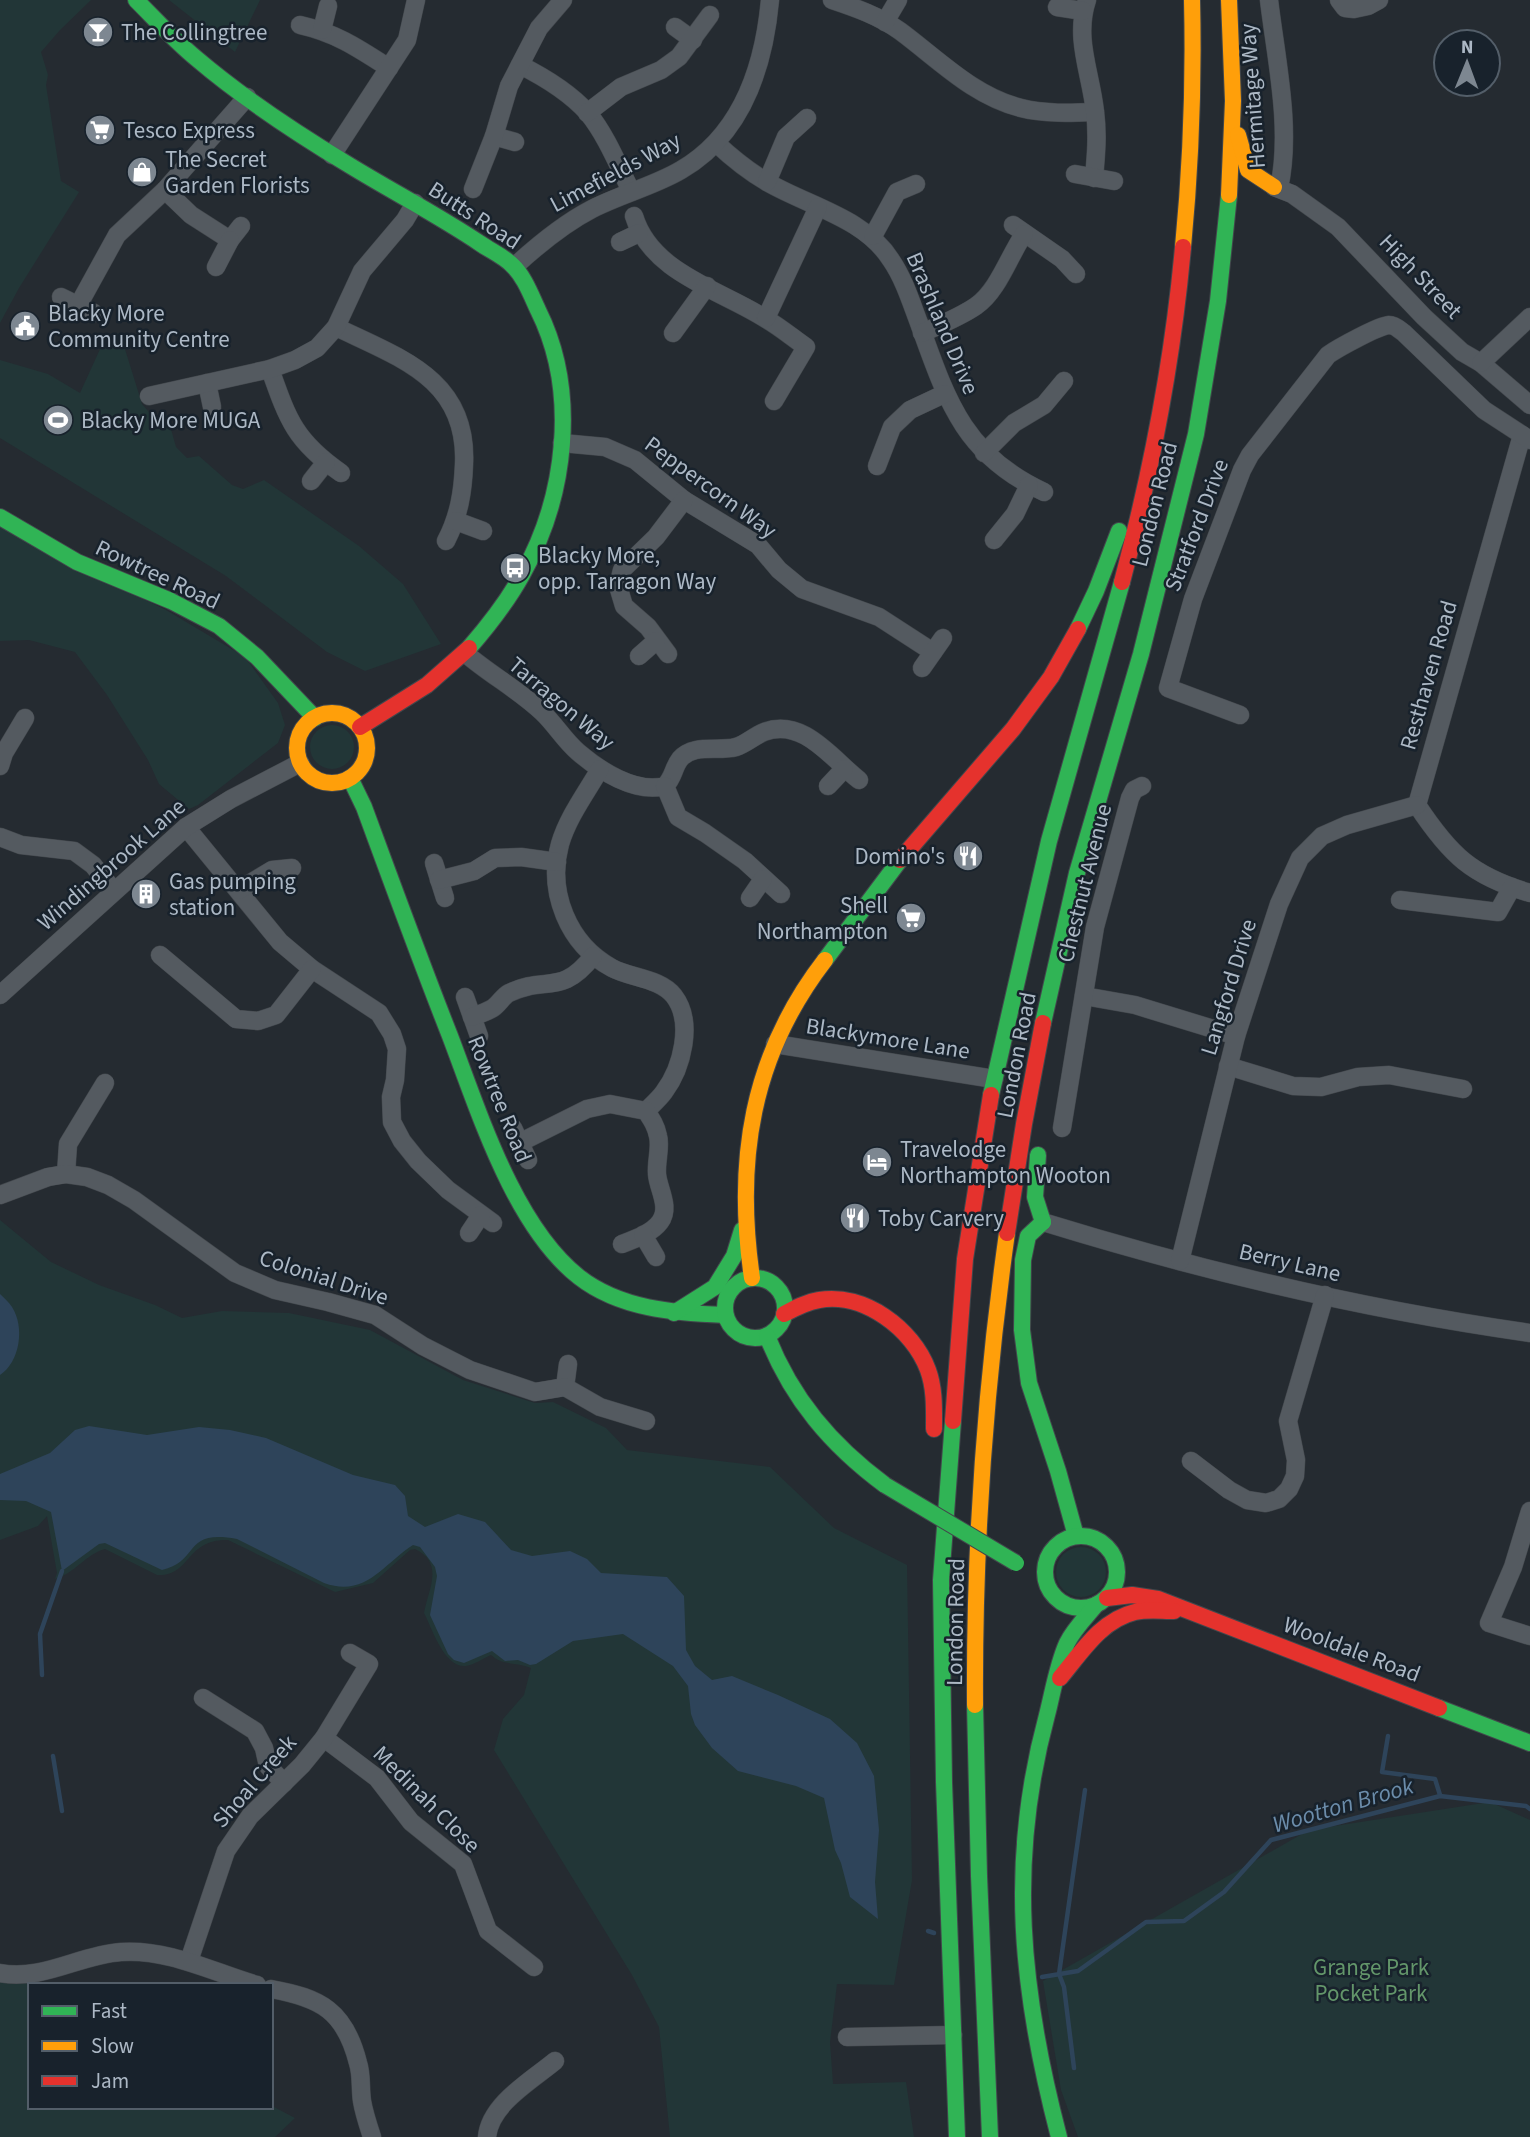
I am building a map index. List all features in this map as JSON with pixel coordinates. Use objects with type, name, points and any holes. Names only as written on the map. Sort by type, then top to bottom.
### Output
[{"type":"main road","name":"Butts Road","points":[[136,0],[197,58],[247,97],[332,155],[515,266],[551,334],[558,359],[564,401],[562,443],[557,480],[545,522],[525,572],[491,623],[465,653],[412,696],[360,727]]},
{"type":"main road","name":"London Road","points":[[957,2137],[944,1782],[941,1580],[965,1259],[994,1079],[1049,841],[1110,632],[1133,541],[1159,411],[1185,243],[1194,71],[1192,0]]},
{"type":"main road","name":"London Road","points":[[998,2136],[986,2030],[976,1756],[976,1617],[991,1355],[1036,1058],[1078,869],[1142,650],[1202,404],[1226,245],[1234,53],[1229,0]]},
{"type":"main road","points":[[1233,118],[1248,170],[1271,189]]},
{"type":"main road","points":[[1226,245],[1244,204]]},
{"type":"main road","points":[[752,1278],[744,1223],[743,1172],[749,1126],[759,1086],[775,1044],[801,994],[900,860],[1010,733],[1041,693],[1076,634],[1115,544],[1159,411]]},
{"type":"main road","name":"Rowtree Road","points":[[0,517],[86,566],[176,603],[219,626],[258,657],[315,718]]},
{"type":"main road","points":[[334,713],[345,715],[360,727],[367,747],[366,757],[359,770],[350,778],[338,782],[319,780],[300,763],[298,740],[304,727],[315,718],[334,713]]},
{"type":"main road","points":[[1075,996],[1113,752]]},
{"type":"main road","name":"Rowtree Road","points":[[350,778],[368,818],[510,1188],[528,1221],[578,1276],[599,1290],[625,1302],[674,1314],[725,1315]]},
{"type":"main road","points":[[1038,1142],[1035,1197],[1043,1222],[1028,1236],[1024,1254],[1022,1330],[1030,1383],[1076,1536]]},
{"type":"main road","points":[[674,1314],[715,1286],[734,1256],[744,1223]]},
{"type":"main road","points":[[752,1278],[772,1283],[784,1300],[784,1314],[777,1329],[767,1336],[757,1338],[739,1334],[731,1327],[725,1315],[724,1304],[736,1284],[752,1278]]},
{"type":"main road","points":[[784,1314],[804,1303],[843,1299],[886,1318],[919,1351],[928,1370],[934,1395],[941,1580]]},
{"type":"main road","points":[[767,1336],[783,1374],[804,1408],[843,1453],[885,1485],[1016,1563],[1031,1570],[1044,1571]]},
{"type":"main road","points":[[1059,2137],[1042,2075],[1030,2009],[1022,1937],[1020,1873],[1027,1795],[1040,1733],[1067,1645],[1117,1579],[1115,1559],[1102,1542],[1087,1536],[1066,1539],[1055,1547],[1047,1559],[1044,1571],[1060,1615],[1067,1645]]},
{"type":"main road","name":"Wooldale Road","points":[[1115,1559],[1158,1599]]},
{"type":"main road","points":[[1050,1591],[1059,1601],[1073,1608],[1101,1602]]},
{"type":"main road","name":"Wooldale Road","points":[[1101,1602],[1127,1594],[1142,1594],[1158,1599],[1530,1743]]},
{"type":"main road","points":[[1057,1681],[1103,1628],[1129,1614],[1154,1610],[1191,1612]]},
{"type":"street","points":[[332,155],[407,40],[416,0]]},
{"type":"street","points":[[473,188],[494,136],[509,86],[539,28],[563,0]]},
{"type":"street","name":"Limefields Way","points":[[515,266],[552,233],[593,208],[682,170],[716,143],[744,103],[761,62],[769,0]]},
{"type":"street","points":[[832,0],[869,13],[898,29],[966,83],[1000,101],[1049,113],[1095,112]]},
{"type":"street","points":[[885,22],[898,0]]},
{"type":"street","name":"Hermitage Way","points":[[1269,0],[1282,107],[1283,168],[1271,189]]},
{"type":"street","points":[[1339,0],[1345,8],[1354,9],[1379,0]]},
{"type":"street","points":[[321,30],[328,6]]},
{"type":"street","points":[[1057,7],[1085,6],[1081,27],[1082,50],[1095,112],[1097,138],[1094,178]]},
{"type":"street","points":[[587,113],[621,87],[661,70],[679,57],[710,15]]},
{"type":"street","points":[[300,25],[342,38],[389,68]]},
{"type":"street","points":[[675,27],[693,40]]},
{"type":"street","points":[[520,65],[547,79],[587,113],[604,138],[631,191]]},
{"type":"street","points":[[61,297],[86,309],[117,235],[165,190],[247,97]]},
{"type":"street","points":[[767,182],[786,137],[807,118]]},
{"type":"street","points":[[494,136],[515,142]]},
{"type":"street","name":"Brashland Drive","points":[[716,143],[741,165],[767,182],[873,236],[892,260],[907,291],[944,394],[962,425],[984,453],[1007,472],[1037,489],[994,540]]},
{"type":"street","points":[[1075,174],[1114,181]]},
{"type":"street","points":[[873,236],[897,192],[916,184]]},
{"type":"street","name":"High Street","points":[[1271,189],[1292,194],[1338,227],[1424,317],[1530,405]]},
{"type":"street","points":[[165,190],[191,215],[235,233],[216,267]]},
{"type":"street","points":[[149,396],[270,369],[317,348],[336,327],[362,271],[405,220],[415,203]]},
{"type":"street","points":[[766,318],[818,207]]},
{"type":"street","points":[[620,242],[636,225],[664,261],[766,318],[806,347],[774,401]]},
{"type":"street","points":[[922,333],[978,305],[996,284],[1019,230],[1062,259],[1076,274]]},
{"type":"street","points":[[673,333],[707,286]]},
{"type":"street","points":[[1455,382],[1476,361],[1530,317]]},
{"type":"street","name":"Stratford Drive","points":[[1240,715],[1168,688],[1193,599],[1242,470],[1250,455],[1328,355],[1385,327],[1393,326],[1404,333],[1484,410],[1526,438]]},
{"type":"street","points":[[336,327],[411,365],[439,387],[457,412],[462,426],[465,454],[463,487],[456,521],[446,541]]},
{"type":"street","points":[[270,369],[296,433],[341,473]]},
{"type":"street","points":[[984,453],[1014,423],[1044,405],[1064,381]]},
{"type":"street","points":[[207,383],[212,407]]},
{"type":"street","points":[[877,466],[892,427],[910,410],[944,394]]},
{"type":"street","name":"Resthaven Road","points":[[1417,805],[1526,438]]},
{"type":"street","name":"Peppercorn Way","points":[[562,443],[605,447],[635,460],[684,500],[758,545],[779,570],[802,589],[879,617],[938,645],[922,668]]},
{"type":"street","points":[[311,481],[326,462]]},
{"type":"street","points":[[639,656],[662,648],[648,627],[624,606],[618,586],[622,570],[656,537],[684,500]]},
{"type":"street","points":[[456,521],[483,531]]},
{"type":"street","name":"Tarragon Way","points":[[465,653],[489,674],[541,711],[576,751],[600,769],[624,781],[649,787],[665,786]]},
{"type":"street","points":[[0,766],[4,753],[25,718]]},
{"type":"street","points":[[781,894],[745,861],[705,832],[678,817],[665,786],[673,778],[676,764],[684,755],[698,749],[718,751],[738,746],[764,732],[784,727],[821,746],[851,774],[828,786]]},
{"type":"street","name":"Windingbrook Lane","points":[[0,995],[186,827],[231,799],[300,763]]},
{"type":"street","points":[[600,769],[572,814],[560,846],[557,862],[559,900],[568,924],[579,942],[593,956],[614,969],[660,985],[674,996],[679,1007],[684,1022],[683,1044],[676,1070],[664,1091],[646,1111]]},
{"type":"street","name":"Chestnut Avenue","points":[[1062,1128],[1075,996],[1130,798],[1134,790],[1142,786]]},
{"type":"street","points":[[1417,805],[1439,839],[1468,866],[1491,880],[1530,893]]},
{"type":"street","name":"Langford Drive","points":[[1180,1261],[1236,1036],[1279,904],[1300,858],[1322,836],[1347,825],[1417,805]]},
{"type":"street","points":[[186,827],[280,942],[312,969],[379,1013],[392,1034],[397,1049],[391,1097],[392,1122],[402,1141],[418,1161],[449,1190],[487,1219],[469,1233]]},
{"type":"street","points":[[0,837],[21,845],[74,851],[93,865],[114,891]]},
{"type":"street","points":[[445,898],[437,871],[474,871],[495,858],[521,857],[557,862]]},
{"type":"street","points":[[239,890],[272,870],[292,868]]},
{"type":"street","points":[[750,898],[764,879]]},
{"type":"street","points":[[1400,900],[1498,912],[1512,887]]},
{"type":"street","points":[[160,955],[236,1019],[258,1021],[276,1015],[312,969]]},
{"type":"street","points":[[472,1017],[492,1008],[507,994],[563,982],[581,971],[593,956]]},
{"type":"street","name":"Chestnut Avenue","points":[[1075,996],[1135,1004],[1236,1036]]},
{"type":"street","points":[[465,997],[479,1035]]},
{"type":"street","name":"Blackymore Lane","points":[[775,1044],[994,1079]]},
{"type":"street","points":[[1228,1066],[1293,1086],[1321,1087],[1373,1075],[1389,1075],[1463,1089]]},
{"type":"street","points":[[65,1174],[68,1144],[106,1083]]},
{"type":"street","points":[[528,1160],[517,1135],[587,1109],[610,1104],[646,1111],[656,1125],[659,1140],[657,1178],[664,1211],[660,1222],[643,1235],[622,1244]]},
{"type":"street","name":"Colonial Drive","points":[[0,1195],[48,1177],[65,1174],[86,1177],[108,1185],[134,1200],[235,1273],[275,1290],[375,1315],[423,1346],[470,1370],[535,1392],[565,1387]]},
{"type":"street","name":"Berry Lane","points":[[1043,1222],[1180,1261],[1325,1295],[1429,1317],[1530,1333]]},
{"type":"street","points":[[643,1235],[656,1257]]},
{"type":"street","points":[[1191,1461],[1247,1500],[1266,1503],[1279,1499],[1289,1489],[1295,1476],[1296,1460],[1288,1421],[1325,1295]]},
{"type":"street","points":[[568,1364],[565,1387],[600,1407],[646,1421]]},
{"type":"street","points":[[1530,1511],[1513,1567],[1489,1623],[1530,1636]]},
{"type":"street","name":"Shoal Creek","points":[[189,1961],[226,1851],[250,1816],[324,1738],[369,1664],[350,1653]]},
{"type":"street","points":[[203,1698],[255,1731],[264,1748],[268,1766],[284,1783]]},
{"type":"street","name":"Medinah Close","points":[[324,1738],[377,1778],[411,1822],[463,1864],[488,1931],[534,1967]]},
{"type":"street","points":[[0,1973],[11,1975],[46,1972],[88,1958],[119,1952],[150,1952],[189,1961],[251,1983]]},
{"type":"street","points":[[273,1989],[300,1994],[330,2008],[342,2025],[359,2064],[362,2100],[372,2137]]},
{"type":"street","points":[[847,2037],[953,2035]]},
{"type":"street","points":[[486,2137],[500,2107],[555,2061]]},
{"type":"green space","points":[[0,0],[91,0],[41,52],[48,75],[46,85],[61,181],[79,192],[0,323]]},
{"type":"green space","points":[[169,0],[260,0],[235,52]]},
{"type":"green space","points":[[120,333],[142,404],[153,417],[167,415],[176,447],[187,458],[199,456],[232,485],[243,489],[264,480],[359,546],[403,584],[441,644],[365,671],[327,652],[226,576],[0,438],[0,360],[48,374],[80,393],[106,336]]},
{"type":"green space","points":[[0,527],[166,610],[245,657],[278,703],[285,725],[278,743],[198,805],[189,809],[159,784],[148,760],[107,695],[75,652],[29,640],[0,641]]},
{"type":"green space","points":[[332,725],[347,732],[354,747],[347,762],[332,769],[317,762],[310,747],[317,732]]},
{"type":"green space","points":[[0,1220],[51,1262],[99,1285],[155,1305],[182,1318],[222,1311],[289,1313],[370,1330],[463,1380],[535,1403],[553,1402],[606,1428],[627,1450],[770,1467],[834,1528],[907,1565],[912,1880],[894,1985],[837,1984],[830,2042],[833,2084],[906,2082],[914,2137],[670,2137],[659,2027],[632,1975],[494,1750],[503,1719],[524,1695],[531,1668],[500,1661],[491,1655],[466,1666],[451,1661],[440,1646],[424,1613],[432,1569],[430,1562],[415,1549],[410,1550],[373,1583],[335,1592],[228,1540],[204,1545],[183,1565],[168,1574],[157,1575],[105,1549],[55,1579],[57,1573],[47,1516],[38,1526],[0,1540]]},
{"type":"green space","points":[[1081,1547],[1098,1555],[1106,1572],[1098,1589],[1081,1597],[1064,1589],[1056,1572],[1064,1555]]},
{"type":"green space","name":"Grange Park Pocket Park","points":[[1490,1802],[1530,1820],[1530,2137],[1078,2137],[1061,2090],[1043,1981],[1309,1830]]},
{"type":"green space","points":[[0,1981],[42,1983],[28,1983],[28,2109],[273,2109],[273,2104],[295,2118],[275,2137],[0,2137]]},
{"type":"water","points":[[0,1294],[16,1315],[19,1334],[12,1362],[0,1375]]},
{"type":"water","points":[[89,1426],[147,1435],[199,1427],[266,1438],[353,1475],[395,1485],[405,1496],[408,1516],[425,1527],[458,1514],[485,1522],[511,1550],[532,1556],[570,1551],[587,1559],[601,1573],[667,1577],[684,1596],[686,1650],[695,1666],[712,1680],[732,1676],[830,1719],[857,1743],[874,1776],[879,1830],[875,1882],[878,1919],[850,1897],[835,1850],[824,1798],[796,1786],[738,1771],[712,1748],[695,1725],[688,1686],[673,1666],[623,1634],[573,1641],[530,1665],[518,1660],[505,1661],[492,1651],[464,1663],[454,1660],[448,1654],[430,1615],[437,1576],[435,1567],[420,1547],[413,1545],[373,1577],[351,1586],[324,1583],[237,1539],[220,1537],[199,1542],[182,1560],[162,1570],[105,1543],[99,1544],[62,1571],[51,1512],[26,1501],[0,1500],[0,1474],[50,1453],[75,1430]]},
{"type":"waterway","points":[[42,1675],[40,1634],[62,1571]]},
{"type":"waterway","points":[[1388,1736],[1382,1772],[1435,1779],[1440,1795]]},
{"type":"waterway","points":[[53,1756],[62,1811]]},
{"type":"waterway","points":[[1074,2068],[1064,1987],[1059,1974],[1085,1790]]},
{"type":"waterway","name":"Wootton Brook","points":[[1042,1977],[1078,1971],[1146,1922],[1184,1921],[1224,1892],[1271,1840],[1440,1796],[1526,1806],[1530,1809]]},
{"type":"waterway","name":"Wootton Brook","points":[[928,1931],[934,1933]]},
{"type":"traffic: fast","points":[[136,0],[189,52],[252,102],[329,153],[501,256],[516,269],[527,286],[551,342],[559,375],[563,409],[557,478],[549,512],[522,575],[469,648]]},
{"type":"traffic: fast","points":[[1043,1023],[1077,873],[1141,654],[1196,434],[1218,301],[1229,195]]},
{"type":"traffic: fast","points":[[0,517],[77,562],[171,601],[219,626],[257,657],[315,718]]},
{"type":"traffic: fast","points":[[1078,629],[1119,531]]},
{"type":"traffic: fast","points":[[991,1095],[1049,841],[1122,582]]},
{"type":"traffic: fast","points":[[350,778],[364,807],[486,1132],[517,1198],[536,1229],[556,1255],[579,1277],[612,1296],[667,1311],[725,1315]]},
{"type":"traffic: fast","points":[[825,960],[900,860]]},
{"type":"traffic: fast","points":[[1038,1155],[1035,1197],[1043,1222]]},
{"type":"traffic: fast","points":[[1043,1222],[1028,1236],[1023,1260],[1022,1330],[1029,1383],[1076,1536]]},
{"type":"traffic: fast","points":[[674,1313],[715,1287],[734,1256],[742,1230]]},
{"type":"traffic: fast","points":[[755,1278],[767,1280],[780,1291],[785,1308],[783,1320],[772,1333],[755,1338],[743,1336],[730,1325],[725,1308],[727,1296],[738,1283],[755,1278]]},
{"type":"traffic: fast","points":[[767,1336],[788,1380],[815,1419],[847,1454],[885,1485]]},
{"type":"traffic: fast","points":[[953,1421],[941,1580],[944,1782],[957,2137]]},
{"type":"traffic: fast","points":[[885,1485],[1016,1563]]},
{"type":"traffic: fast","points":[[1088,1536],[1107,1546],[1115,1558],[1117,1572],[1115,1586],[1107,1598],[1095,1606],[1074,1608],[1055,1598],[1047,1586],[1045,1565],[1055,1546],[1067,1538],[1088,1536]]},
{"type":"traffic: fast","points":[[1059,2137],[1035,2031],[1028,1979],[1023,1875],[1034,1769],[1060,1660],[1070,1638],[1096,1605]]},
{"type":"traffic: fast","points":[[975,1705],[990,2137]]},
{"type":"traffic: fast","points":[[1439,1708],[1530,1743]]},
{"type":"traffic: slow","points":[[1183,247],[1191,123],[1192,0]]},
{"type":"traffic: slow","points":[[1229,0],[1233,101],[1229,195]]},
{"type":"traffic: slow","points":[[1238,135],[1248,170],[1274,187]]},
{"type":"traffic: slow","points":[[332,713],[357,723],[367,748],[357,773],[332,783],[307,773],[297,748],[307,723],[332,713]]},
{"type":"traffic: slow","points":[[752,1278],[746,1192],[754,1111],[780,1034],[800,996],[825,960]]},
{"type":"traffic: slow","points":[[975,1705],[976,1587],[982,1468],[1007,1233]]},
{"type":"traffic: jam","points":[[1122,582],[1160,416],[1183,247]]},
{"type":"traffic: jam","points":[[900,860],[1013,729],[1051,677],[1078,629]]},
{"type":"traffic: jam","points":[[360,727],[427,685],[469,648]]},
{"type":"traffic: jam","points":[[1007,1233],[1043,1023]]},
{"type":"traffic: jam","points":[[953,1421],[965,1259],[991,1095]]},
{"type":"traffic: jam","points":[[784,1314],[810,1302],[836,1299],[853,1302],[885,1317],[911,1341],[928,1370],[933,1392],[934,1429]]},
{"type":"traffic: jam","points":[[1107,1598],[1132,1595],[1158,1599],[1439,1708]]},
{"type":"traffic: jam","points":[[1060,1678],[1093,1639],[1112,1622],[1140,1611],[1174,1611]]},
{"type":"place","name":"The Collingtree","points":[[98,32]]},
{"type":"place","name":"Tesco Express","points":[[100,130]]},
{"type":"place","name":"The Secret Garden Florists","points":[[142,172]]},
{"type":"place","name":"Blacky More Community Centre","points":[[25,326]]},
{"type":"place","name":"Blacky More MUGA","points":[[58,420]]},
{"type":"place","name":"Blacky More, opp. Tarragon Way","points":[[515,568]]},
{"type":"place","name":"Domino's","points":[[968,856]]},
{"type":"place","name":"Gas pumping station","points":[[146,894]]},
{"type":"place","name":"Shell Northampton","points":[[911,918]]},
{"type":"place","name":"Travelodge Northampton Wooton","points":[[877,1162]]},
{"type":"place","name":"Toby Carvery","points":[[855,1218]]}]
